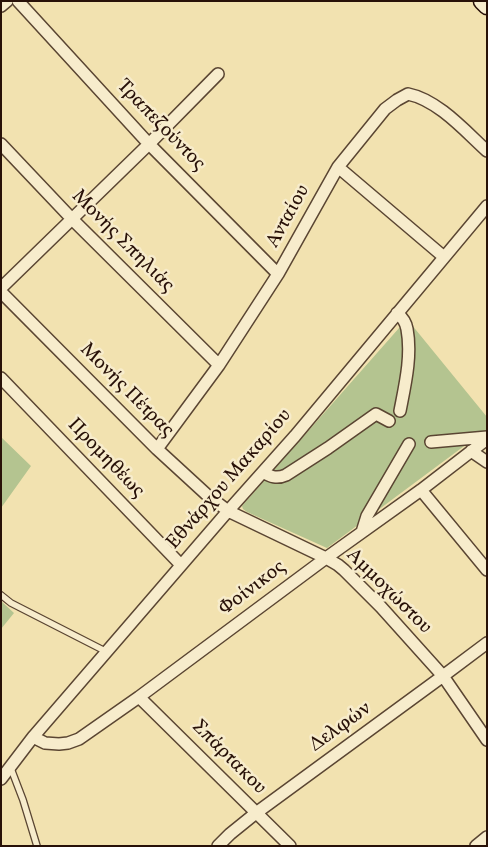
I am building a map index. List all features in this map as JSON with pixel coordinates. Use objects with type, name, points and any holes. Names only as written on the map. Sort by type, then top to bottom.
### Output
[{"type":"main road","points":[[482,1],[487,6]]},
{"type":"street","points":[[1,6],[7,1]]},
{"type":"street","name":"Τραπεζούντος","points":[[18,1],[149,144],[278,274]]},
{"type":"street","points":[[1,288],[218,74]]},
{"type":"street","name":"Ανταίου","points":[[157,449],[219,365],[278,274],[338,167],[385,109],[408,94],[418,96],[439,109],[487,151]]},
{"type":"street","name":"Μονής Σπηλιάς","points":[[1,144],[72,219],[219,365]]},
{"type":"street","points":[[338,167],[444,257]]},
{"type":"street","name":"Εθνάρχου Μακαρίου","points":[[1,779],[33,737],[295,436],[487,206]]},
{"type":"street","name":"Μονής Πέτρας","points":[[1,292],[157,449],[194,484],[228,511]]},
{"type":"street","points":[[397,313],[407,329],[409,353],[400,411]]},
{"type":"street","name":"Προμηθέως","points":[[1,378],[181,565]]},
{"type":"street","points":[[263,472],[271,477],[282,477],[328,448],[376,414],[389,421]]},
{"type":"street","points":[[431,442],[487,438]]},
{"type":"street","name":"Φοίνικος","points":[[33,737],[46,743],[58,744],[79,739],[421,490],[487,438]]},
{"type":"street","points":[[362,532],[367,516],[410,444]]},
{"type":"street","points":[[470,451],[487,462]]},
{"type":"street","points":[[421,490],[487,570]]},
{"type":"street","name":"Αμμοχώστου","points":[[228,511],[326,558],[344,570],[381,607],[443,676],[487,740]]},
{"type":"street","name":"Δελφών","points":[[218,846],[256,813],[486,644]]},
{"type":"street","name":"Σπάρτακου","points":[[139,697],[290,846]]},
{"type":"street","points":[[476,846],[487,837]]},
{"type":"lane","points":[[1,594],[11,603],[107,652]]},
{"type":"lane","points":[[10,766],[37,846]]},
{"type":"green space","points":[[407,319],[487,417],[487,429],[327,548],[243,509],[242,506]]},
{"type":"green space","points":[[1,437],[31,466],[1,508]]},
{"type":"green space","points":[[1,601],[14,613],[1,629]]}]
